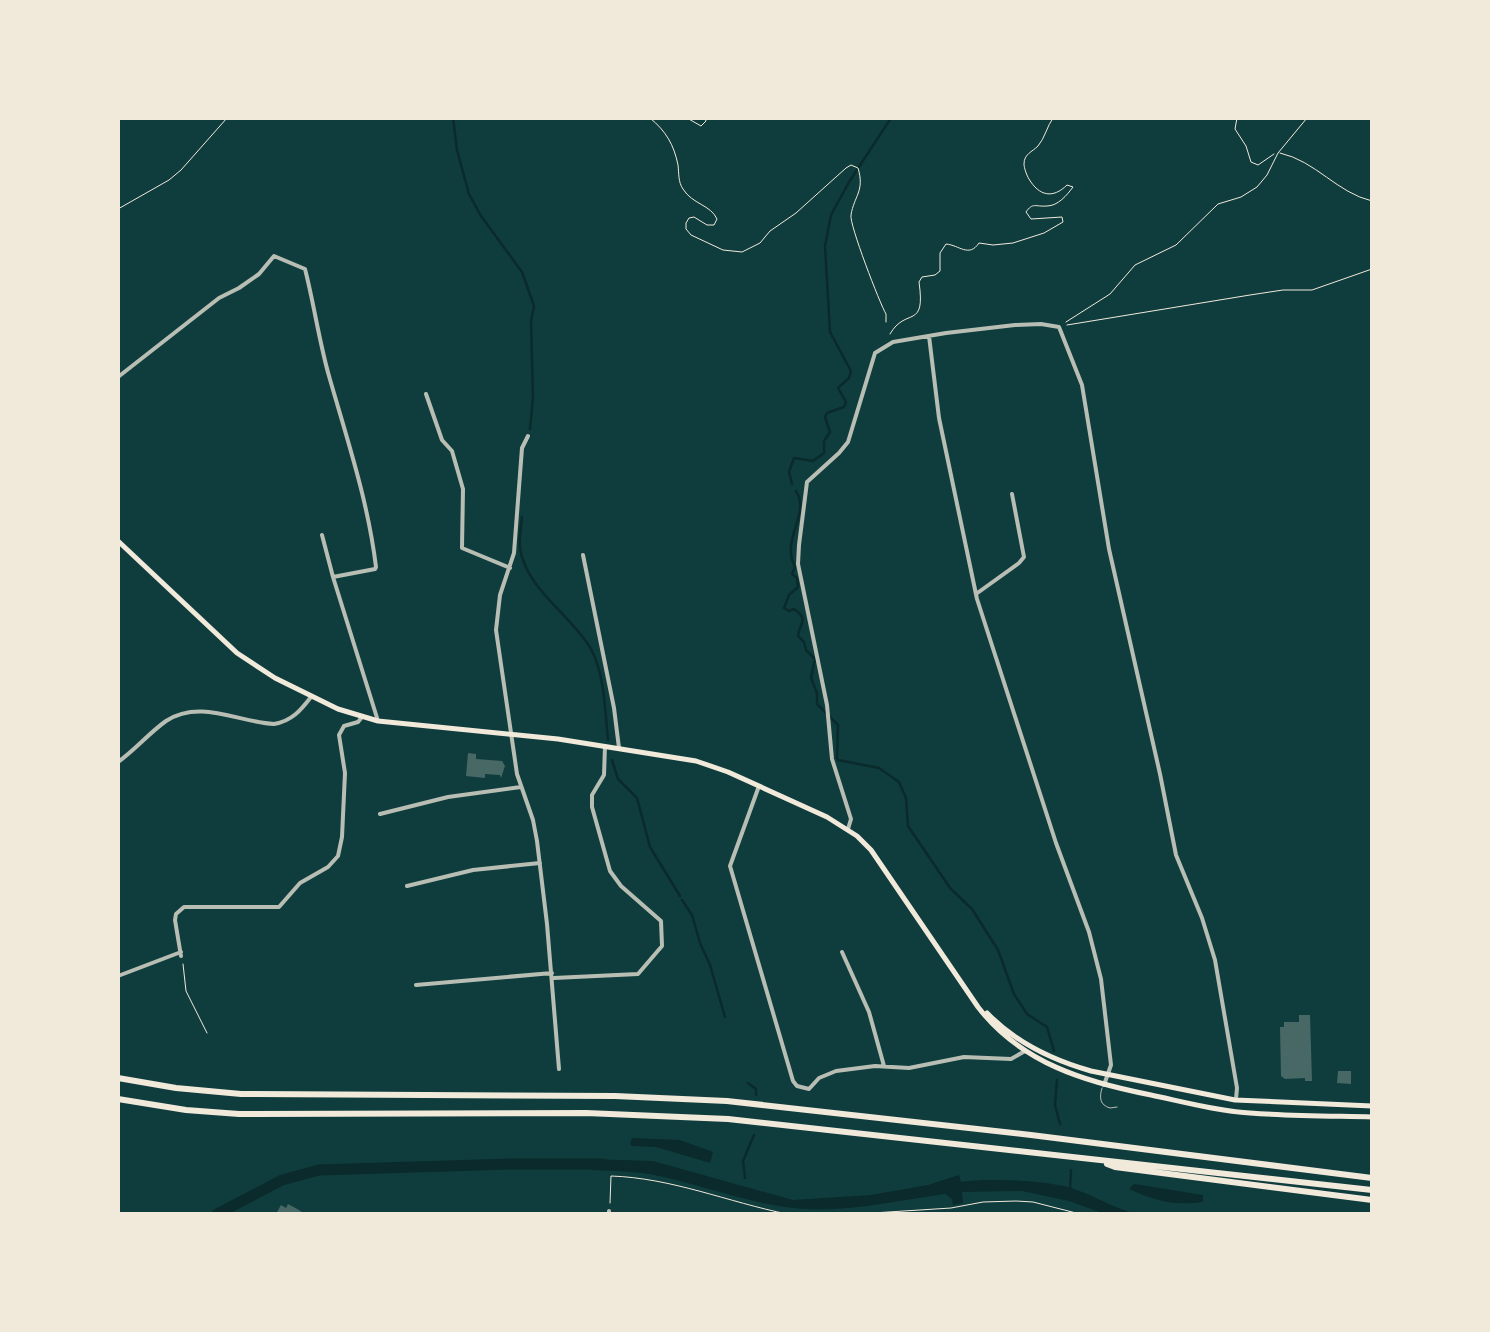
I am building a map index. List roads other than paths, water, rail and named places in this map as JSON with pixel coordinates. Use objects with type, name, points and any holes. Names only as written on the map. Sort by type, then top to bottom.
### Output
[{"type":"highway","points":[[118,1078],[241,1094],[614,1096],[728,1101],[1372,1177]]},
{"type":"highway","points":[[118,1099],[239,1114],[686,1116],[1372,1190]]},
{"type":"highway","points":[[1098,1160],[1149,1172],[1372,1200]]},
{"type":"main road","points":[[118,541],[236,653],[267,674],[362,718],[605,746],[696,761],[827,817],[871,850],[998,1031],[1065,1072],[1104,1085],[1232,1111],[1372,1117]]},
{"type":"main road","points":[[966,988],[1000,1025],[1034,1049],[1069,1065],[1236,1100],[1372,1106]]},
{"type":"street","points":[[118,377],[219,298],[259,274],[274,256],[305,269],[374,544],[376,566],[333,578]]},
{"type":"street","points":[[848,829],[851,819],[832,759],[828,709],[798,559],[806,485],[848,442],[875,353],[892,342],[1015,325],[1059,327],[1082,386],[1109,549],[1176,855],[1216,960],[1236,1100]]},
{"type":"street","points":[[928,336],[939,418],[976,594],[1089,932],[1105,1003],[1111,1065],[1104,1085]]},
{"type":"street","points":[[426,394],[464,489],[462,548],[510,568]]},
{"type":"street","points":[[528,436],[522,448],[510,568],[500,594],[496,622],[511,734],[521,786],[534,820],[560,1069]]},
{"type":"street","points":[[976,594],[1024,557],[1012,494]]},
{"type":"street","points":[[322,536],[378,722]]},
{"type":"street","points":[[582,555],[619,748]]},
{"type":"street","points":[[118,762],[163,723],[188,712],[212,712],[274,724],[290,719],[311,696]]},
{"type":"street","points":[[118,976],[181,954],[175,920],[184,908],[279,907],[300,883],[328,868],[338,856],[344,773],[339,735],[344,726],[362,718]]},
{"type":"street","points":[[416,986],[638,974],[659,951],[663,942],[661,921],[617,882],[602,845],[592,795],[604,775],[605,746]]},
{"type":"street","points":[[380,814],[448,797],[521,786]]},
{"type":"street","points":[[759,786],[730,866],[793,1081],[800,1088],[809,1089],[826,1074],[884,1066],[909,1068],[968,1057],[1011,1059],[1034,1049]]},
{"type":"street","points":[[407,886],[473,870],[540,863]]},
{"type":"street","points":[[842,952],[869,1012],[884,1066]]},
{"type":"lane","points":[[1104,1085],[1102,1103],[1108,1108],[1117,1107]]},
{"type":"water","points":[[632,1138],[680,1140],[713,1152],[710,1163],[656,1147],[632,1146]]},
{"type":"water","points":[[590,1159],[653,1161],[793,1200],[871,1195],[959,1175],[961,1182],[1032,1182],[1071,1188],[1138,1214],[1105,1214],[1022,1191],[962,1192],[963,1203],[953,1205],[945,1194],[865,1206],[785,1207],[651,1174],[591,1170]]},
{"type":"water","points":[[1134,1184],[1203,1195],[1203,1202],[1156,1199],[1129,1189]]},
{"type":"waterway","points":[[453,118],[469,194],[522,272],[534,306],[530,429]]},
{"type":"waterway","points":[[792,484],[789,472],[794,458],[813,461],[824,453],[824,441],[830,432],[825,417],[844,407],[846,402],[838,388],[851,371],[830,332],[825,246],[831,215],[891,118]]},
{"type":"waterway","points":[[796,491],[800,509],[791,557],[798,587],[789,595],[784,608],[794,609],[803,619],[798,636],[815,659],[811,678],[817,704],[838,725],[837,758],[879,768],[899,782],[906,798],[908,826],[950,888],[972,909],[998,950],[1014,994],[1027,1014],[1047,1027],[1054,1051]]},
{"type":"waterway","points":[[522,517],[520,548],[524,563],[596,659],[608,740]]},
{"type":"waterway","points":[[612,760],[618,779],[637,798],[650,847],[680,896]]},
{"type":"waterway","points":[[682,900],[692,915],[725,1017]]},
{"type":"waterway","points":[[1057,1080],[1055,1105],[1060,1124]]},
{"type":"waterway","points":[[748,1083],[756,1089],[756,1095]]},
{"type":"waterway","points":[[745,1178],[743,1161],[754,1135]]},
{"type":"waterway","points":[[217,1214],[282,1180],[319,1170],[603,1164]]},
{"type":"waterway","points":[[1070,1188],[1071,1170]]}]
